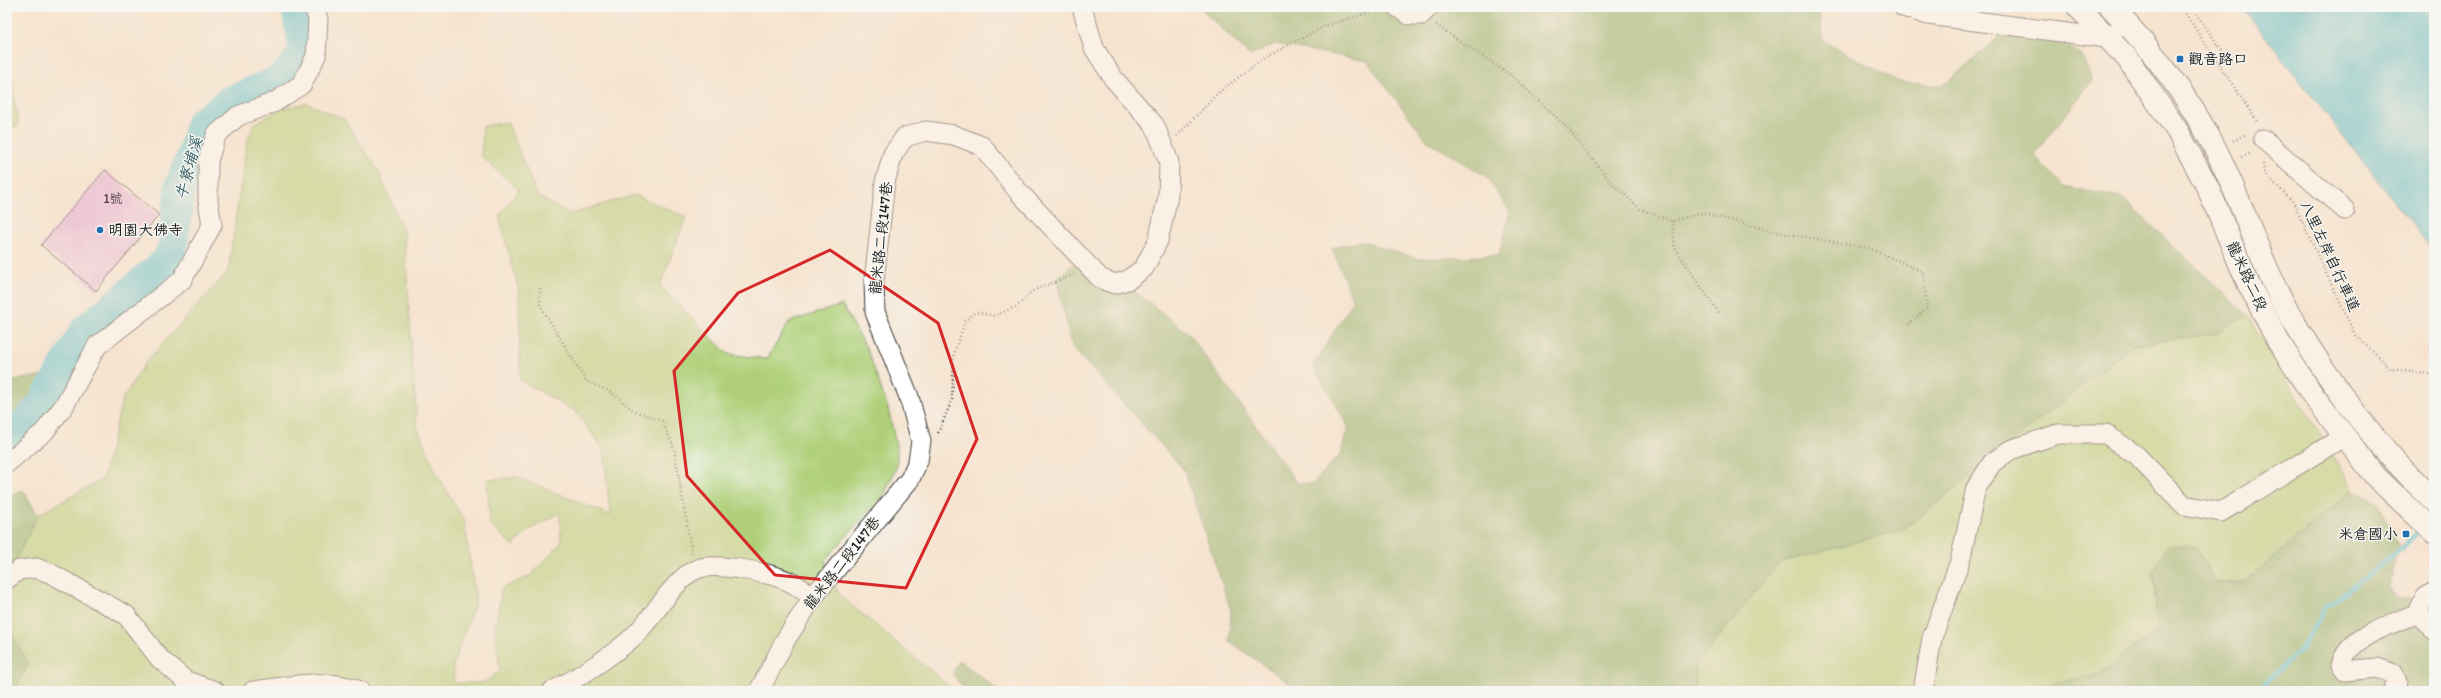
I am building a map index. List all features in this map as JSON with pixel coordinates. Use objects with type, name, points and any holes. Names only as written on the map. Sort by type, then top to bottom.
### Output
[{"type":"main road","name":"龍米路二段","points":[[2078,7],[2127,58],[2178,132],[2208,188],[2248,283],[2278,341],[2343,437],[2376,477],[2434,532]]},
{"type":"main road","name":"龍米路二段","points":[[2111,7],[2145,43],[2185,100],[2215,149],[2293,320],[2349,406],[2413,481],[2434,501]]},
{"type":"street","points":[[7,464],[44,432],[64,406],[97,346],[182,280],[212,225],[208,201],[208,161],[216,135],[238,116],[275,102],[302,84],[316,56],[318,19],[314,7]]},
{"type":"street","name":"龍米路二段147巷","points":[[759,691],[786,639],[813,597],[910,480],[918,461],[921,441],[909,397],[875,312],[874,282],[884,182],[893,154],[905,138],[926,131],[954,135],[982,146],[1017,190],[1101,279],[1115,284],[1128,280],[1144,268],[1158,241],[1168,196],[1169,162],[1155,126],[1113,78],[1094,48],[1082,7]]},
{"type":"street","points":[[1398,7],[1409,15],[1425,11]]},
{"type":"street","points":[[1903,7],[1928,15],[2107,38],[2126,23]]},
{"type":"street","points":[[2262,133],[2345,210]]},
{"type":"street","points":[[1923,691],[1932,638],[1960,561],[1976,488],[1992,463],[2010,450],[2058,434],[2106,434],[2137,456],[2184,505],[2221,512],[2343,437]]},
{"type":"street","points":[[552,691],[566,684],[633,637],[659,610],[677,584],[694,570],[704,567],[732,566],[789,581],[813,597]]},
{"type":"street","points":[[7,579],[19,570],[36,568],[50,573],[126,615],[160,659],[181,677],[186,681],[215,691]]},
{"type":"street","points":[[2434,592],[2426,597],[2419,607],[2422,618],[2434,630]]},
{"type":"street","points":[[2393,691],[2397,682],[2394,674],[2377,668],[2345,671],[2341,665],[2342,659],[2361,639],[2420,612]]},
{"type":"street","points":[[253,691],[316,684],[344,684],[360,691]]},
{"type":"path","points":[[1164,149],[1218,93],[1264,58],[1325,26],[1387,7]]},
{"type":"path","points":[[2181,7],[2220,64],[2262,133],[2215,149]]},
{"type":"path","points":[[2192,7],[2228,58],[2220,64]]},
{"type":"path","points":[[1425,11],[1512,76],[1566,126],[1610,182],[1640,209],[1672,221],[1702,213],[1776,232],[1869,248],[1923,272],[1927,308],[1907,326]]},
{"type":"path","name":"八里左岸自行車道","points":[[2262,133],[2261,148],[2264,171],[2293,202],[2356,335],[2391,369],[2434,375]]},
{"type":"path","points":[[1672,221],[1676,248],[1720,315]]},
{"type":"path","points":[[921,441],[940,432],[952,400],[954,354],[965,321],[976,312],[994,316],[1017,306],[1034,290],[1091,269]]},
{"type":"path","points":[[540,288],[540,305],[586,381],[611,392],[633,410],[662,420],[674,448],[694,570]]},
{"type":"highlighted area","points":[[830,250],[938,323],[977,439],[906,588],[775,575],[687,476],[674,371],[738,293]]},
{"type":"green space","points":[[1199,7],[1818,7],[1823,41],[1899,82],[1943,86],[2017,20],[2082,55],[2092,81],[2034,155],[2064,187],[2121,197],[2247,315],[2218,333],[2132,345],[1904,529],[1779,563],[1696,665],[1694,691],[1291,691],[1292,685],[1229,641],[1231,611],[1184,470],[1072,347],[1056,278],[1076,263],[1117,278],[1188,333],[1297,483],[1312,484],[1341,454],[1348,426],[1313,366],[1353,301],[1332,248],[1361,241],[1418,259],[1499,255],[1510,212],[1486,176],[1427,141],[1367,61],[1275,44],[1250,56]]},
{"type":"green space","points":[[7,56],[19,125],[7,130]]},
{"type":"green space","points":[[306,103],[344,119],[378,171],[404,232],[417,427],[439,478],[464,521],[476,600],[453,665],[454,683],[483,683],[500,671],[495,627],[502,588],[530,576],[561,543],[560,513],[529,530],[513,546],[490,524],[487,480],[517,477],[610,515],[604,450],[575,411],[520,380],[519,291],[499,216],[519,190],[481,156],[483,126],[507,122],[537,196],[570,214],[635,195],[686,217],[660,286],[728,354],[767,359],[789,322],[842,305],[867,349],[888,408],[897,449],[897,466],[884,495],[825,560],[839,595],[955,691],[15,691],[28,664],[7,624],[7,577],[38,515],[103,479],[122,400],[145,363],[228,272],[247,141],[255,123],[281,109]]},
{"type":"green space","points":[[2247,315],[2353,489],[2245,582],[2215,583],[2196,547],[2153,570],[2158,630],[2097,675],[2012,691],[1932,691],[1911,687],[1888,691],[1694,691],[1696,665],[1779,563],[1904,529],[2132,345],[2218,333]]},
{"type":"green space","points":[[54,373],[57,387],[32,423],[7,427],[7,382]]},
{"type":"green space","points":[[2353,489],[2379,504],[2398,544],[2389,586],[2397,598],[2427,600],[2434,597],[2434,691],[2012,691],[2097,675],[2158,630],[2153,570],[2168,545],[2196,547],[2215,583],[2245,582]]},
{"type":"green space","points":[[23,490],[38,515],[7,577],[7,504],[11,496]]},
{"type":"green space","points":[[7,624],[28,664],[15,691],[7,691]]},
{"type":"green space","points":[[959,660],[999,691],[965,691],[953,674]]},
{"type":"water","points":[[2242,7],[2434,7],[2434,252]]},
{"type":"building","name":"明園大佛寺","points":[[105,170],[159,215],[96,291],[41,245]]},
{"type":"waterway","name":"牛寮埔溪","points":[[7,443],[42,405],[86,329],[167,261],[173,246],[180,186],[194,150],[201,123],[230,101],[280,80],[305,53],[296,7]]},
{"type":"waterway","points":[[2257,691],[2304,646],[2325,608],[2387,561],[2417,533]]},
{"type":"place","name":"觀音路口","points":[[2180,59]]},
{"type":"place","name":"明園大佛寺","points":[[100,230]]},
{"type":"place","name":"米倉國小","points":[[2406,534]]}]
